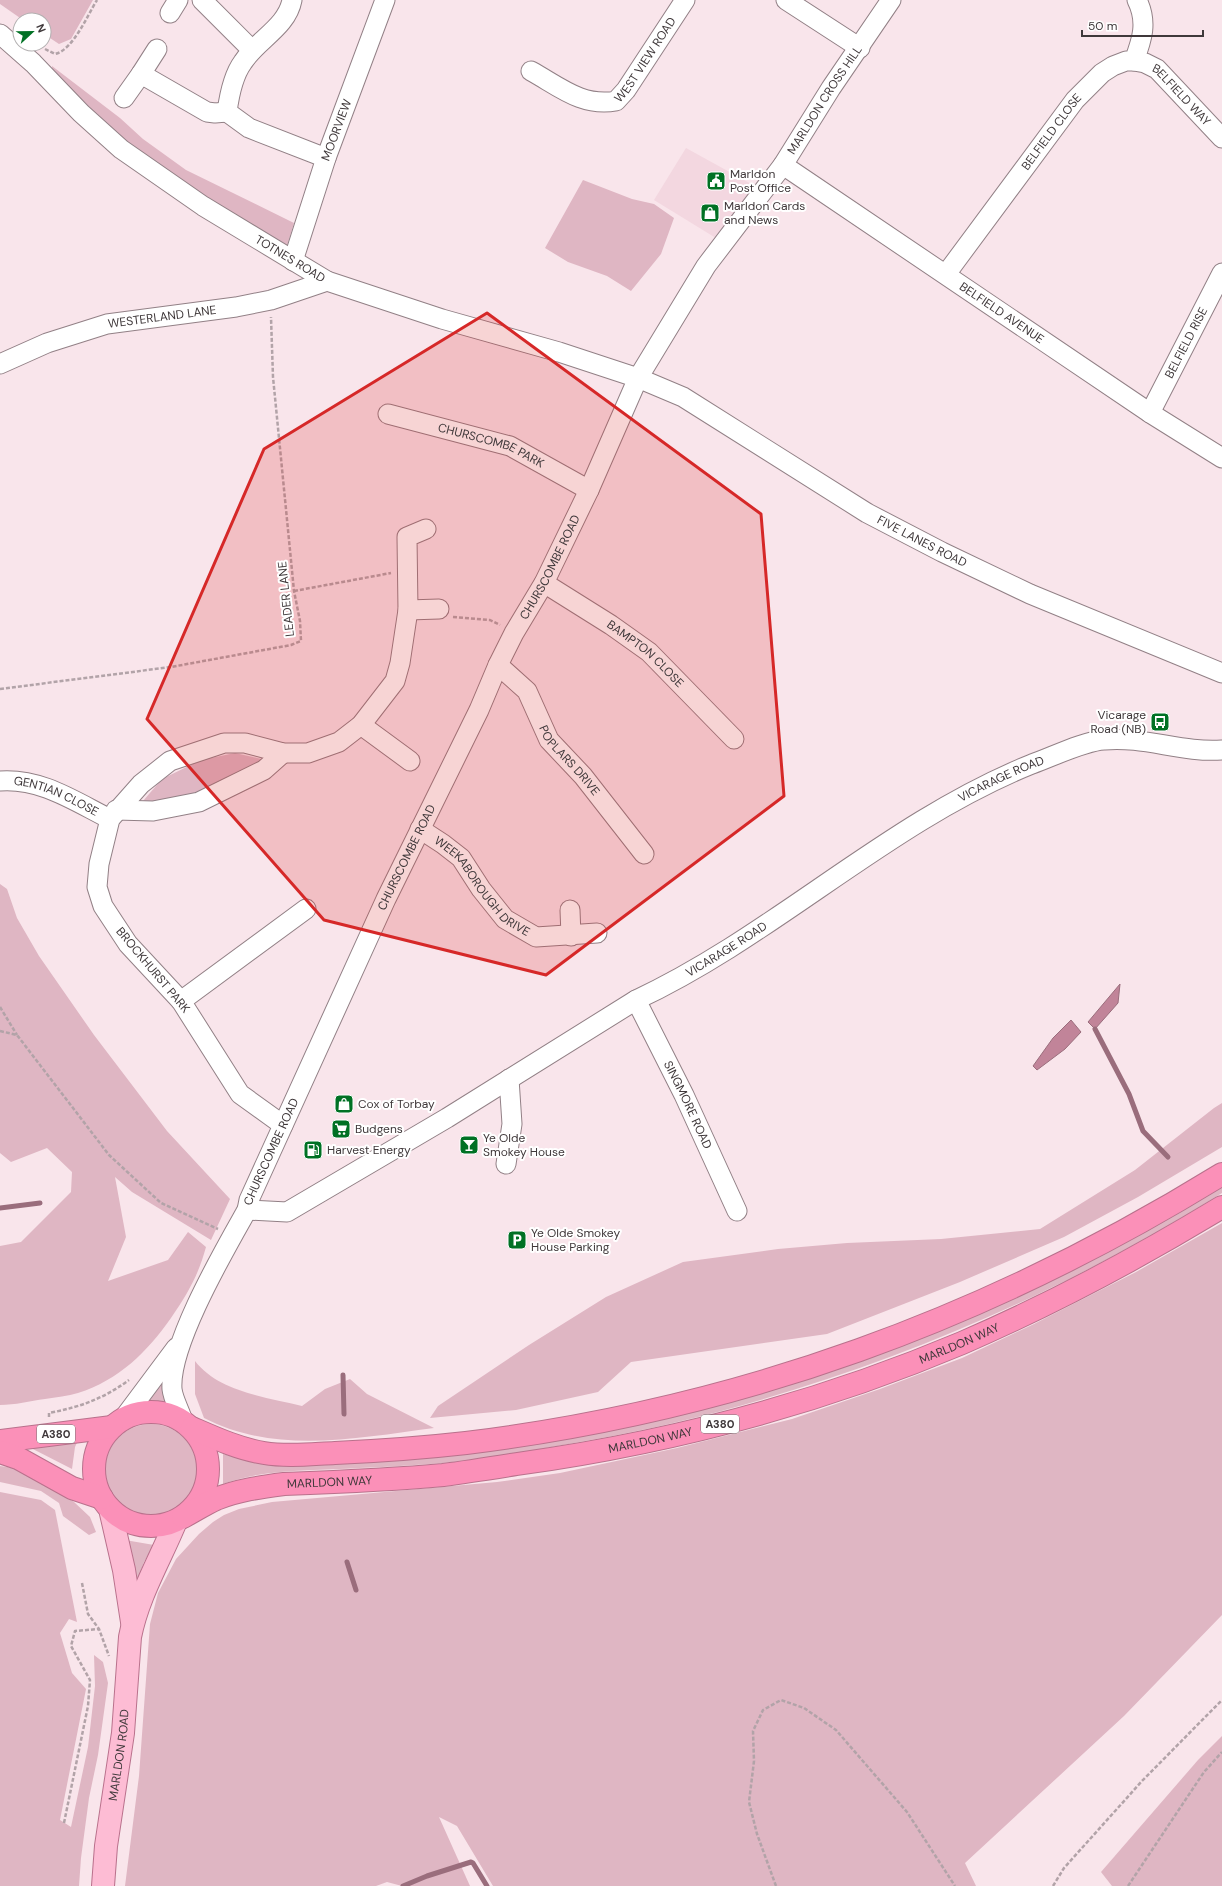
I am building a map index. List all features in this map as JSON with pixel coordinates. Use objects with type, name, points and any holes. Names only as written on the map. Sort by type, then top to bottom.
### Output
[{"type":"highway","name":"A380","points":[[187,1425],[236,1446],[266,1454],[309,1454],[401,1449],[485,1441],[559,1429],[669,1407],[808,1369],[871,1347],[989,1298],[1091,1249],[1176,1202],[1222,1174]]},
{"type":"highway","name":"MARLDON WAY","points":[[180,1519],[216,1499],[238,1492],[262,1487],[284,1484],[445,1474],[550,1460],[669,1436],[741,1419],[839,1388],[962,1342],[1045,1304],[1129,1262],[1222,1207]]},
{"type":"highway","points":[[0,1452],[18,1458],[72,1488],[106,1503],[129,1522],[141,1526],[165,1525],[180,1519],[196,1506],[204,1491],[209,1475],[208,1458],[202,1442],[187,1425],[169,1414],[153,1412],[137,1413],[117,1423],[102,1439],[96,1453],[94,1468],[96,1484],[106,1503]]},
{"type":"highway","name":"A380","points":[[0,1441],[48,1435],[117,1423]]},
{"type":"main road","name":"MARLDON ROAD","points":[[106,1503],[124,1570],[132,1623]]},
{"type":"main road","name":"MARLDON ROAD","points":[[103,1886],[106,1846],[123,1733],[132,1623],[146,1585],[180,1519]]},
{"type":"street","points":[[202,0],[252,50]]},
{"type":"street","points":[[227,112],[229,97],[242,63],[252,50],[280,24],[291,6],[292,0]]},
{"type":"street","name":"MOORVIEW","points":[[293,261],[326,158],[385,0]]},
{"type":"street","name":"WEST VIEW ROAD","points":[[531,71],[580,99],[604,103],[616,101],[626,90],[685,0]]},
{"type":"street","points":[[786,0],[860,48]]},
{"type":"street","name":"MARLDON CROSS HILL","points":[[638,378],[706,266],[783,165],[831,88],[860,48],[891,0]]},
{"type":"street","points":[[1134,61],[1142,40],[1144,26],[1141,9],[1137,0]]},
{"type":"street","name":"TOTNES ROAD","points":[[0,34],[33,64],[81,113],[121,149],[203,206],[327,281],[638,378]]},
{"type":"street","points":[[124,98],[157,49]]},
{"type":"street","name":"BELFIELD CLOSE","points":[[946,274],[1075,100],[1102,73],[1126,61],[1134,61]]},
{"type":"street","name":"BELFIELD WAY","points":[[1134,61],[1145,63],[1156,69],[1222,138]]},
{"type":"street","points":[[141,74],[207,112],[227,112],[249,128],[326,158]]},
{"type":"street","name":"BELFIELD AVENUE","points":[[783,165],[1150,413],[1222,458]]},
{"type":"street","name":"BELFIELD RISE","points":[[1150,413],[1222,273]]},
{"type":"street","name":"WESTERLAND LANE","points":[[0,364],[47,343],[107,324],[236,307],[271,300],[327,281]]},
{"type":"street","name":"CHURSCOMBE ROAD","points":[[187,1425],[172,1390],[174,1369],[183,1339],[230,1240],[246,1210],[249,1200],[383,905],[479,710],[498,665],[514,633],[544,584],[589,490],[638,378]]},
{"type":"street","name":"FIVE LANES ROAD","points":[[638,378],[682,396],[867,513],[942,552],[1030,594],[1222,673]]},
{"type":"street","name":"CHURSCOMBE PARK","points":[[388,414],[510,446],[589,490]]},
{"type":"street","points":[[113,814],[141,784],[170,761],[205,748],[224,743],[245,743],[283,753],[308,753],[339,742],[361,725],[395,681],[408,610],[407,537],[426,529]]},
{"type":"street","name":"BAMPTON CLOSE","points":[[544,584],[611,625],[649,652],[734,740]]},
{"type":"street","points":[[408,610],[439,609]]},
{"type":"street","name":"POPLARS DRIVE","points":[[498,665],[527,691],[549,740],[583,776],[644,854]]},
{"type":"street","points":[[361,725],[410,761]]},
{"type":"street","name":"VICARAGE ROAD","points":[[246,1210],[287,1212],[415,1143],[509,1079],[573,1038],[636,1000],[666,986],[710,962],[869,854],[940,811],[1007,775],[1069,750],[1103,740],[1135,741],[1204,751],[1222,750]]},
{"type":"street","points":[[113,814],[153,812],[199,802],[264,770],[283,753]]},
{"type":"street","name":"GENTIAN CLOSE","points":[[0,781],[15,780],[43,786],[113,814]]},
{"type":"street","name":"BROCKHURST PARK","points":[[113,814],[99,864],[97,887],[103,906],[128,944],[181,1001],[240,1094],[283,1125]]},
{"type":"street","name":"WEEKABOROUGH DRIVE","points":[[420,829],[462,858],[481,889],[505,919],[536,937],[571,936],[597,933]]},
{"type":"street","points":[[181,1001],[306,909]]},
{"type":"street","points":[[570,910],[571,936]]},
{"type":"street","name":"SINGMORE ROAD","points":[[636,1000],[684,1095],[737,1211]]},
{"type":"street","points":[[506,1164],[512,1124],[509,1079]]},
{"type":"street","name":"CHURSCOMBE ROAD","points":[[117,1423],[183,1339]]},
{"type":"path","points":[[51,52],[55,54],[62,53],[72,43],[97,0]]},
{"type":"path","name":"LEADER LANE","points":[[0,689],[172,667],[291,645],[301,641],[300,621],[294,591],[273,377],[271,300]]},
{"type":"path","points":[[294,591],[408,569]]},
{"type":"path","points":[[439,609],[442,617],[490,620],[514,633]]},
{"type":"path","points":[[0,1006],[17,1035],[109,1155],[161,1203],[216,1228],[230,1240]]},
{"type":"path","points":[[0,1031],[17,1035]]},
{"type":"path","points":[[48,1435],[49,1413],[79,1407],[96,1400],[113,1391],[134,1376]]},
{"type":"path","points":[[82,1583],[88,1614],[99,1629],[110,1657]]},
{"type":"path","points":[[64,1823],[88,1706],[90,1680],[71,1646],[75,1631],[99,1629]]},
{"type":"path","points":[[776,1886],[757,1834],[749,1802],[754,1761],[753,1731],[763,1710],[781,1700],[804,1708],[836,1730],[907,1812],[955,1886]]},
{"type":"path","points":[[1053,1886],[1064,1868],[1142,1781],[1222,1700]]},
{"type":"path","points":[[1128,1886],[1204,1772],[1222,1752]]},
{"type":"highlighted area","points":[[487,313],[761,514],[784,796],[546,975],[324,920],[147,719],[264,449]]},
{"type":"shaded area","points":[[0,0],[93,0],[71,39],[59,44],[52,39],[52,12],[12,12],[0,4]]},
{"type":"shaded area","points":[[52,66],[120,118],[143,139],[186,170],[294,223],[286,249],[144,158],[53,78]]},
{"type":"shaded area","points":[[686,148],[764,191],[724,243],[654,200]]},
{"type":"shaded area","points":[[583,180],[632,199],[654,204],[674,218],[661,254],[631,291],[607,276],[568,262],[545,248]]},
{"type":"shaded area","points":[[235,753],[266,760],[232,779],[172,801],[143,801],[162,779],[201,760]]},
{"type":"shaded area","points":[[0,884],[7,889],[17,918],[39,956],[94,1035],[167,1131],[230,1199],[211,1240],[132,1192],[115,1177],[126,1237],[108,1281],[168,1260],[188,1232],[206,1247],[200,1267],[192,1284],[183,1300],[162,1330],[142,1353],[119,1373],[106,1381],[78,1393],[17,1404],[0,1405],[0,1246],[21,1242],[71,1192],[72,1172],[47,1148],[11,1162],[0,1153]]},
{"type":"shaded area","points":[[1120,984],[1118,1003],[1095,1029],[1088,1022]]},
{"type":"shaded area","points":[[1071,1020],[1081,1032],[1065,1049],[1037,1070],[1033,1066],[1053,1038]]},
{"type":"shaded area","points":[[1222,1103],[1222,1147],[1138,1197],[1064,1237],[960,1282],[827,1334],[631,1362],[598,1392],[516,1410],[430,1418],[438,1406],[529,1345],[606,1297],[683,1262],[778,1249],[847,1243],[941,1239],[1040,1229],[1135,1170]]},
{"type":"shaded area","points":[[1222,1184],[1222,1193],[1158,1231],[1092,1267],[1025,1300],[957,1330],[887,1358],[817,1383],[673,1423],[507,1455],[415,1465],[291,1471],[256,1475],[223,1484],[223,1454],[246,1460],[270,1463],[320,1462],[555,1440],[608,1431],[747,1396],[852,1363],[954,1324],[1004,1302],[1103,1254],[1148,1229]]},
{"type":"shaded area","points":[[1222,1223],[1222,1615],[1124,1716],[965,1863],[976,1886],[493,1886],[457,1826],[439,1817],[470,1886],[402,1886],[387,1882],[376,1886],[125,1886],[139,1776],[150,1624],[158,1593],[176,1559],[199,1534],[224,1515],[239,1509],[272,1502],[497,1482],[560,1473],[677,1448],[792,1419],[880,1389],[962,1358],[1034,1324],[1136,1272]]},
{"type":"shaded area","points":[[195,1361],[217,1380],[244,1392],[302,1406],[325,1389],[350,1379],[367,1394],[434,1428],[376,1436],[317,1441],[259,1437],[231,1429],[204,1418],[195,1394]]},
{"type":"shaded area","points":[[167,1374],[170,1406],[158,1402],[147,1401]]},
{"type":"shaded area","points":[[151,1424],[169,1428],[183,1438],[193,1452],[197,1470],[193,1488],[183,1502],[169,1512],[151,1516],[133,1512],[119,1502],[109,1488],[105,1470],[109,1452],[119,1438],[133,1428]]},
{"type":"shaded area","points":[[79,1438],[75,1447],[72,1469],[25,1445]]},
{"type":"shaded area","points":[[0,1466],[15,1468],[42,1480],[74,1502],[90,1517],[96,1532],[89,1535],[63,1516],[59,1503],[41,1491],[0,1482]]},
{"type":"shaded area","points":[[0,1492],[41,1500],[55,1510],[77,1622],[69,1619],[60,1633],[72,1673],[86,1689],[60,1820],[71,1827],[88,1747],[95,1686],[94,1655],[103,1662],[108,1683],[98,1755],[89,1798],[79,1886],[0,1886]]},
{"type":"shaded area","points":[[125,1540],[154,1545],[144,1562],[137,1582]]},
{"type":"shaded area","points":[[1222,1736],[1222,1886],[1112,1886],[1101,1872],[1198,1760]]},
{"type":"waterway","points":[[1095,1029],[1129,1094],[1143,1131],[1168,1157]]},
{"type":"waterway","points":[[0,1208],[40,1203]]},
{"type":"waterway","points":[[343,1375],[344,1414]]},
{"type":"waterway","points":[[347,1562],[356,1590]]},
{"type":"waterway","points":[[403,1886],[427,1876],[471,1862],[487,1886]]},
{"type":"place","name":"Marldon Post Office","points":[[716,181]]},
{"type":"place","name":"Marldon Cards and News","points":[[710,213]]},
{"type":"place","name":"Vicarage Road (NB)","points":[[1160,722]]},
{"type":"place","name":"Cox of Torbay","points":[[344,1104]]},
{"type":"place","name":"Budgens","points":[[341,1129]]},
{"type":"place","name":"Ye Olde Smokey House","points":[[469,1145]]},
{"type":"place","name":"Harvest Energy","points":[[313,1150]]},
{"type":"place","name":"Ye Olde Smokey House Parking","points":[[517,1240]]}]
